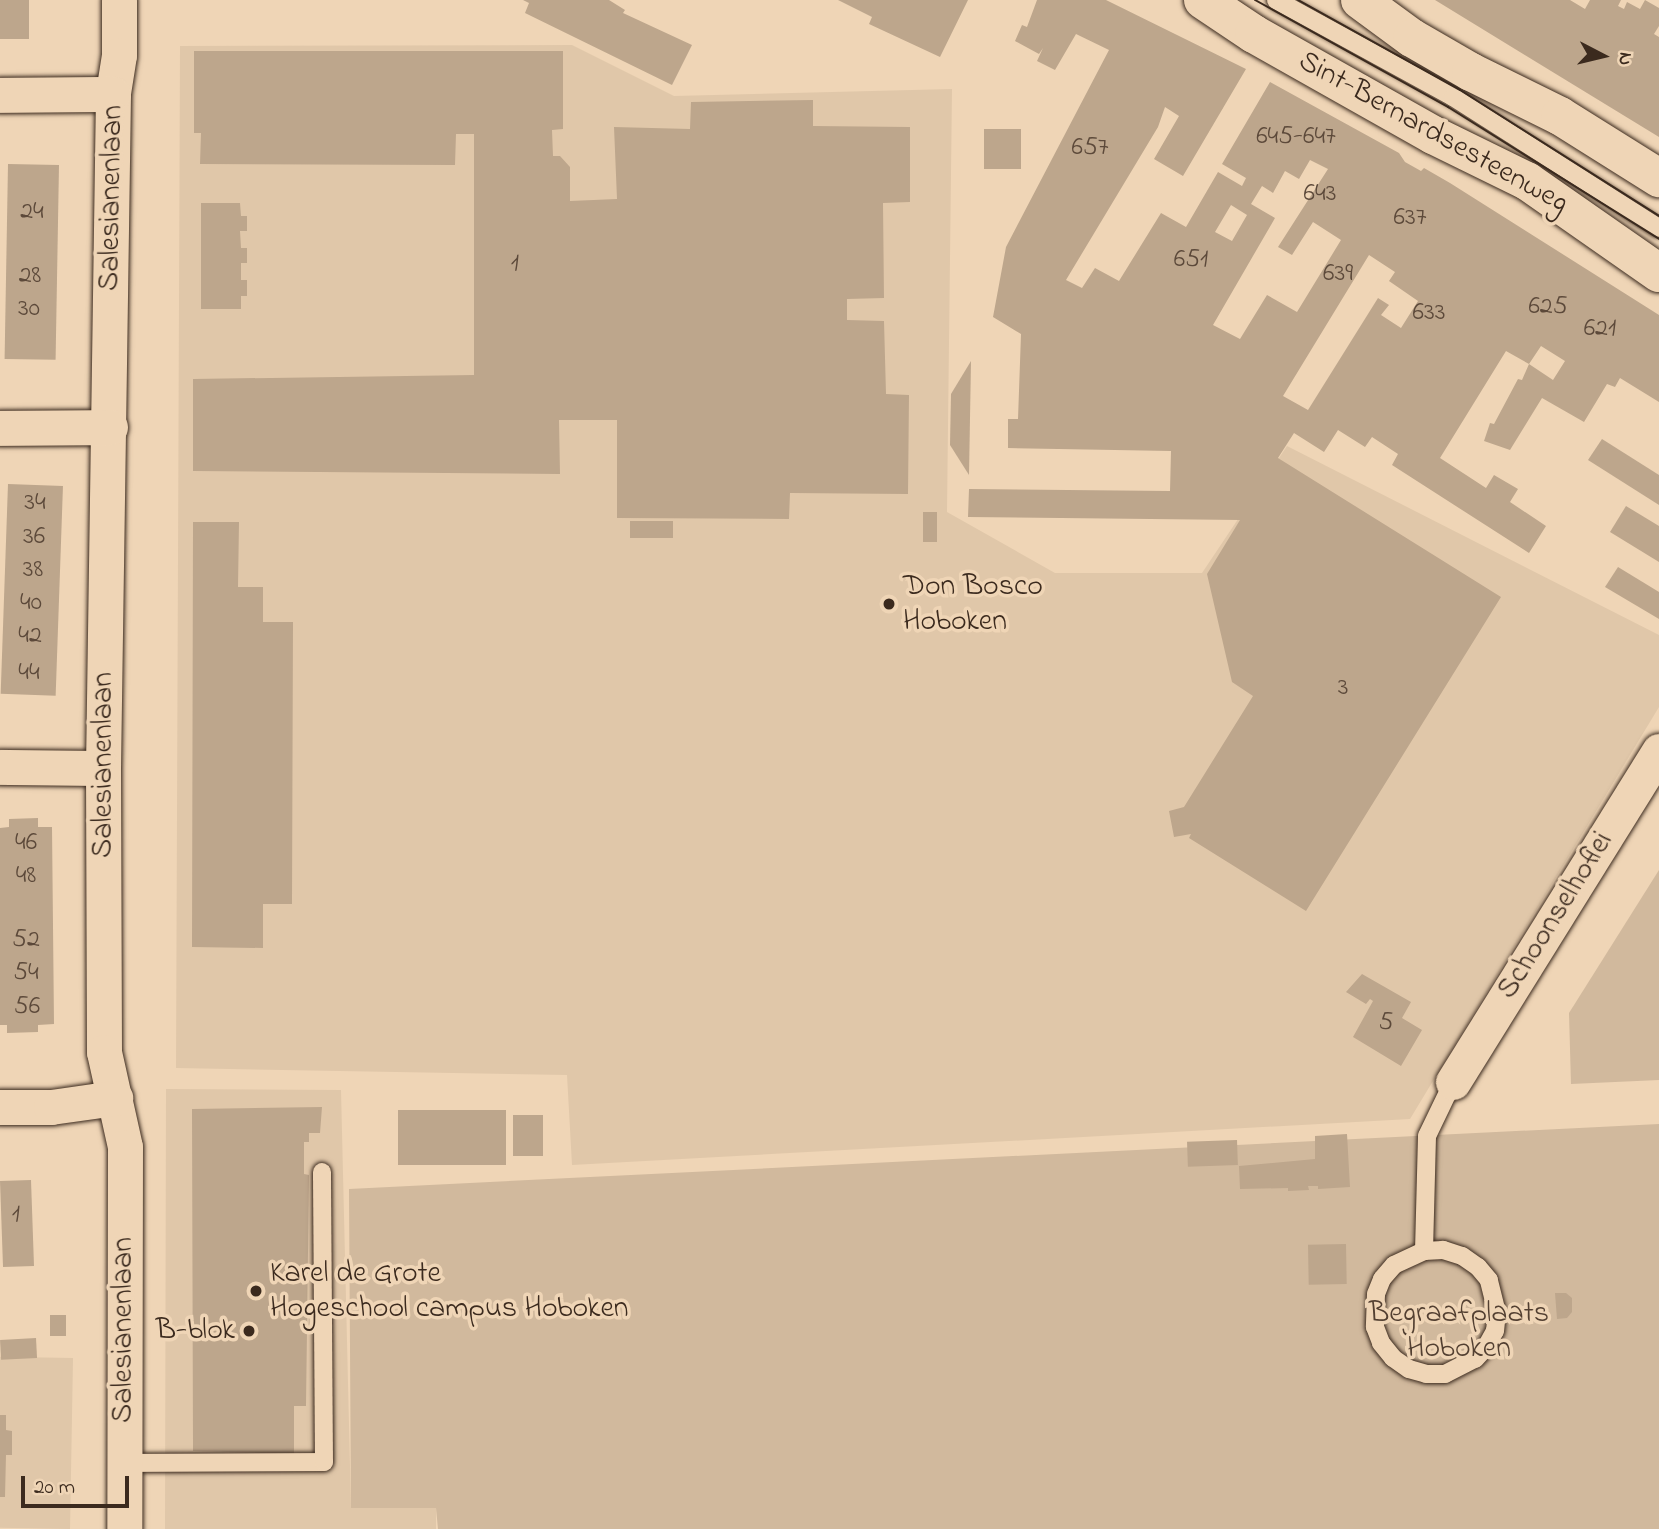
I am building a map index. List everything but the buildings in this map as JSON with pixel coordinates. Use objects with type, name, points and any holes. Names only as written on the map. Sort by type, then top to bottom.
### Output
[{"type":"main road","name":"Sint-Bernardsesteenweg","points":[[1203,0],[1254,34],[1433,135],[1527,181],[1659,273]]},
{"type":"main road","points":[[1360,0],[1412,38],[1471,72],[1560,116],[1659,178]]},
{"type":"street","name":"Salesianenlaan","points":[[119,0],[119,55],[113,94],[103,768],[104,1052],[125,1147],[124,1529]]},
{"type":"street","points":[[0,95],[113,94]]},
{"type":"street","points":[[0,428],[110,428]]},
{"type":"street","name":"Schoonselhoflei","points":[[1452,1082],[1659,751]]},
{"type":"street","points":[[0,767],[103,768]]},
{"type":"street","points":[[0,1107],[51,1107],[115,1098]]},
{"type":"lane","points":[[1276,0],[1453,97],[1659,228]]},
{"type":"lane","points":[[1424,1251],[1427,1136],[1452,1082]]},
{"type":"lane","points":[[124,1463],[324,1462],[322,1172]]},
{"type":"lane","points":[[1443,1250],[1462,1256],[1478,1267],[1495,1296],[1494,1331],[1486,1347],[1475,1359],[1445,1374],[1426,1374],[1409,1369],[1393,1358],[1381,1343],[1375,1327],[1376,1294],[1382,1279],[1394,1265],[1424,1251],[1443,1250]]},
{"type":"shaded area","name":"Don Bosco Hoboken","points":[[572,45],[674,96],[952,89],[947,512],[1055,573],[1202,573],[1287,446],[1659,635],[1659,707],[1410,1119],[572,1165],[567,1075],[176,1068],[180,46]]},
{"type":"shaded area","name":"Karel de Grote Hogeschool campus Hoboken","points":[[166,1089],[341,1090],[351,1508],[436,1508],[436,1529],[165,1529]]},
{"type":"shaded area","points":[[0,1357],[73,1358],[70,1529],[0,1528]]},
{"type":"green space","points":[[1659,870],[1659,1080],[1571,1084],[1569,1013]]},
{"type":"green space","name":"Begraafplaats Hoboken","points":[[1659,1124],[1659,1529],[438,1529],[436,1508],[351,1508],[349,1189]]},
{"type":"tram line","points":[[1255,0],[1448,107],[1659,239]]},
{"type":"tram line","points":[[1298,0],[1460,90],[1659,216]]},
{"type":"place","name":"Don Bosco Hoboken","points":[[889,604]]},
{"type":"place","name":"Karel de Grote Hogeschool campus Hoboken","points":[[256,1291]]},
{"type":"place","name":"B-blok","points":[[249,1331]]}]
